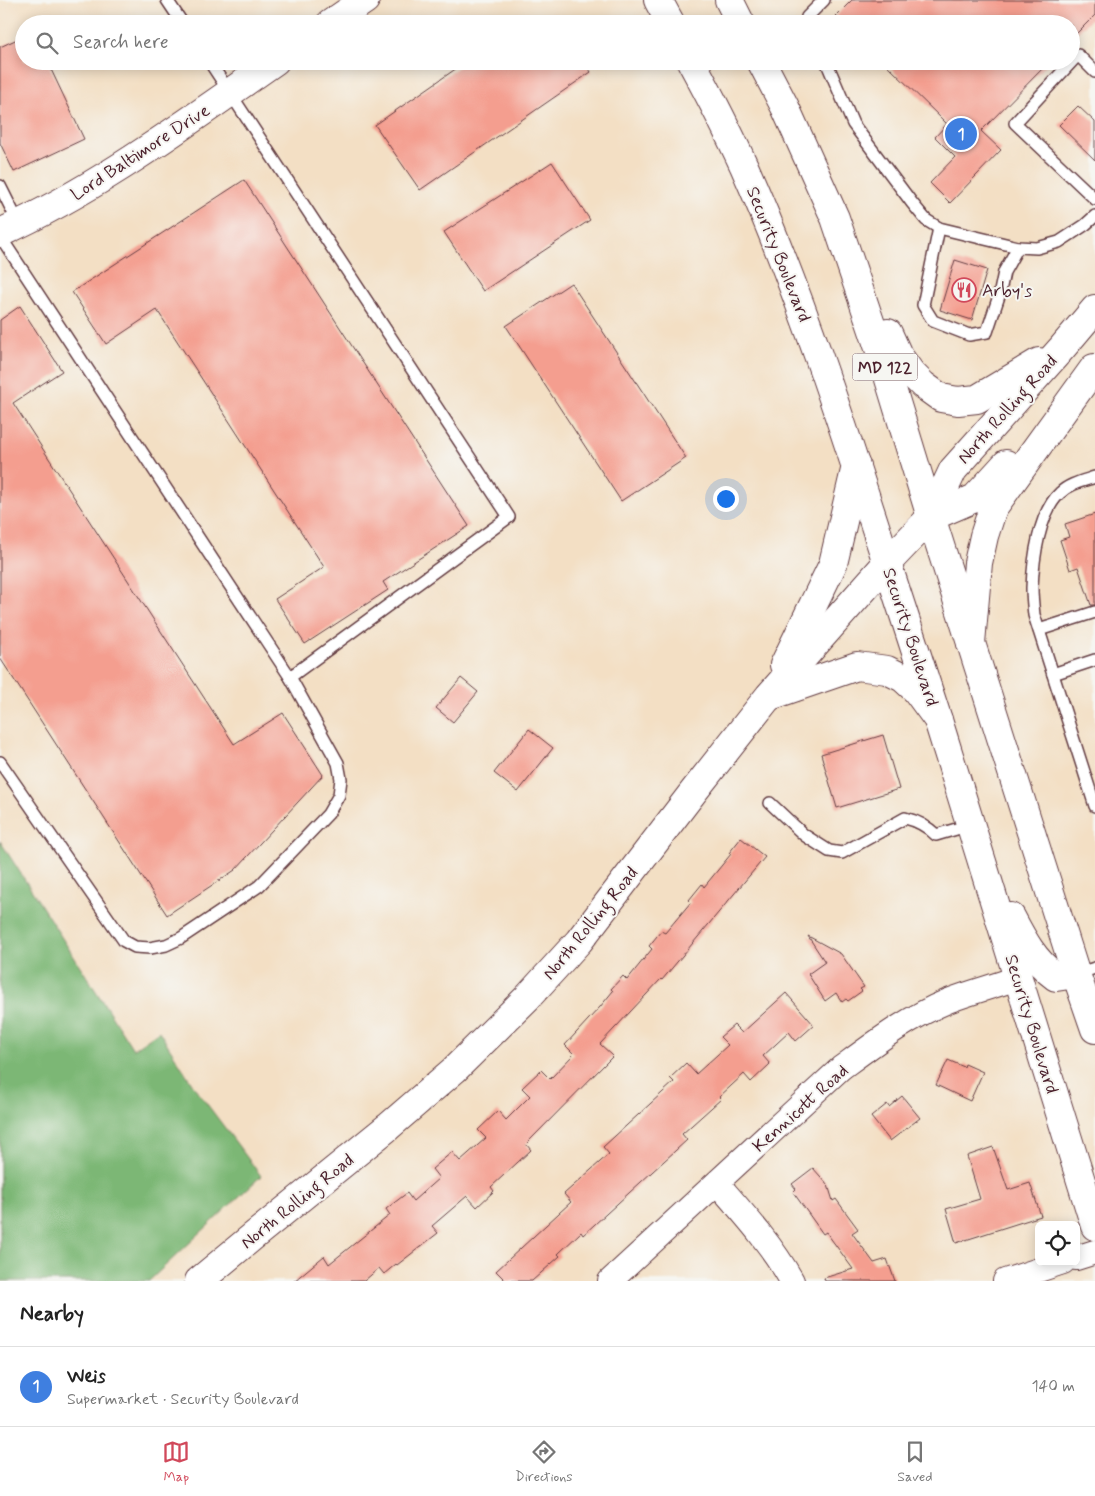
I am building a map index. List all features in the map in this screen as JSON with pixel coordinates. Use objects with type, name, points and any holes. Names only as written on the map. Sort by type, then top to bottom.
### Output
[{"type":"main road","points":[[343,15],[365,0]]},
{"type":"main road","points":[[658,0],[666,15]]},
{"type":"main road","points":[[729,0],[736,15]]},
{"type":"main road","name":"Lord Baltimore Drive","points":[[6,231],[76,195],[145,152],[262,70]]},
{"type":"main road","name":"Security Boulevard","points":[[696,70],[744,164],[792,281],[825,372],[938,720],[1095,1226]]},
{"type":"main road","name":"MD 122","points":[[766,70],[785,107],[835,218],[885,366],[932,517]]},
{"type":"main road","points":[[835,218],[898,355],[922,385],[942,398],[958,401],[977,399],[1062,348]]},
{"type":"main road","name":"North Rolling Road","points":[[199,1281],[388,1127],[454,1070],[527,998],[579,941],[769,696],[887,563],[932,517],[953,470],[1095,310]]},
{"type":"main road","points":[[971,643],[978,563],[993,508],[1095,367]]},
{"type":"main road","name":"North Rolling Road","points":[[932,517],[975,498],[1095,367]]},
{"type":"main road","points":[[769,696],[833,564],[856,465]]},
{"type":"main road","points":[[932,517],[971,643],[1085,971],[1095,1029]]},
{"type":"main road","points":[[769,696],[857,666],[887,670],[903,678],[916,690],[938,720]]},
{"type":"main road","points":[[978,850],[1023,941],[1033,956],[1056,977],[1085,971]]},
{"type":"street","name":"Kennicott Road","points":[[610,1281],[842,1068],[874,1043],[911,1020],[948,1001],[1017,978]]},
{"type":"street","points":[[717,1183],[755,1227],[780,1260],[792,1281]]},
{"type":"street","points":[[1080,1257],[1095,1252]]},
{"type":"street","points":[[1005,1281],[1051,1266]]},
{"type":"lane","points":[[167,0],[177,15]]},
{"type":"lane","points":[[809,15],[824,0]]},
{"type":"lane","points":[[1080,56],[1095,72]]},
{"type":"lane","points":[[214,70],[509,517],[290,677]]},
{"type":"lane","points":[[830,70],[853,124],[926,220],[939,228],[1018,247],[1037,248],[1059,242],[1095,216]]},
{"type":"lane","points":[[1064,70],[1016,123],[1095,199]]},
{"type":"lane","points":[[0,186],[6,231],[290,677],[338,763],[341,779],[339,795],[328,814],[259,886],[181,938],[166,945],[150,948],[135,947],[124,941],[0,762]]},
{"type":"lane","points":[[939,228],[923,304],[933,322],[969,335],[987,332],[999,296],[1004,272],[1018,247]]},
{"type":"lane","points":[[1095,477],[1073,484],[1060,492],[1048,508],[1040,529],[1034,562],[1032,589],[1034,615],[1091,782],[1095,806]]},
{"type":"lane","points":[[1039,630],[1095,612]]},
{"type":"lane","points":[[1053,674],[1095,660]]},
{"type":"lane","points":[[770,803],[804,835],[829,851],[842,853],[905,818],[918,821],[936,835],[970,824]]},
{"type":"green space","points":[[0,841],[133,1049],[159,1031],[195,1088],[261,1176],[149,1281],[0,1281]]},
{"type":"building","points":[[852,0],[1095,0],[1095,15],[1080,30],[1080,15],[837,15]]},
{"type":"building","points":[[15,40],[15,70],[51,70],[84,139],[14,172],[0,143],[0,47]]},
{"type":"building","points":[[454,70],[590,70],[591,72],[420,190],[375,125]]},
{"type":"building","points":[[892,70],[1041,70],[981,131],[1001,150],[950,203],[930,183],[955,157],[935,137],[947,124]]},
{"type":"building","points":[[1078,106],[1095,122],[1095,160],[1059,125]]},
{"type":"building","points":[[552,162],[590,220],[483,291],[444,232]]},
{"type":"building","points":[[244,180],[469,526],[383,582],[388,590],[305,644],[275,599],[324,567],[157,310],[106,344],[72,292]]},
{"type":"building","name":"Arby's","points":[[955,260],[987,270],[972,320],[940,310]]},
{"type":"building","points":[[571,283],[686,458],[621,501],[506,326]]},
{"type":"building","points":[[20,306],[62,371],[13,403],[234,744],[283,713],[323,775],[235,870],[167,915],[0,658],[0,320]]},
{"type":"building","points":[[1095,514],[1095,605],[1091,605],[1078,567],[1070,570],[1060,540],[1069,537],[1065,524]]},
{"type":"building","points":[[461,678],[478,692],[453,722],[436,708]]},
{"type":"building","points":[[529,729],[553,748],[518,792],[494,773]]},
{"type":"building","points":[[883,735],[899,789],[837,808],[821,754]]},
{"type":"building","points":[[741,838],[765,857],[662,980],[600,1044],[613,1056],[526,1144],[531,1150],[491,1187],[494,1191],[477,1207],[467,1196],[432,1226],[438,1233],[384,1274],[379,1268],[364,1281],[294,1281],[324,1256],[329,1264],[390,1215],[386,1209],[407,1193],[413,1201],[439,1178],[432,1169],[452,1152],[460,1161],[486,1138],[478,1130],[498,1111],[506,1120],[530,1096],[522,1088],[541,1070],[550,1079],[574,1054],[565,1045],[600,1007],[613,991],[611,989],[623,976],[627,980],[652,949],[649,946],[661,931],[665,933],[691,902],[689,900],[702,884],[704,887],[731,854],[729,853]]},
{"type":"building","points":[[808,936],[841,954],[864,987],[860,989],[862,991],[848,1001],[846,999],[842,1002],[836,993],[825,1001],[808,974],[825,962]]},
{"type":"building","points":[[786,993],[814,1025],[796,1041],[789,1032],[763,1056],[770,1064],[751,1082],[744,1074],[719,1097],[721,1099],[682,1134],[687,1140],[583,1235],[581,1232],[558,1254],[560,1256],[532,1281],[506,1281],[496,1271],[571,1202],[564,1194],[609,1154],[603,1147],[674,1082],[670,1078],[686,1063],[696,1074],[728,1045],[720,1037],[734,1025],[742,1033]]},
{"type":"building","points":[[948,1060],[964,1067],[965,1064],[983,1072],[970,1101],[936,1085]]},
{"type":"building","points":[[902,1096],[920,1118],[890,1141],[871,1117],[887,1104],[889,1107]]},
{"type":"building","points":[[993,1147],[1008,1190],[1030,1183],[1041,1216],[956,1243],[946,1209],[980,1199],[967,1156]]},
{"type":"building","points":[[813,1168],[828,1185],[833,1201],[836,1199],[858,1229],[852,1233],[874,1263],[887,1259],[895,1281],[825,1281],[824,1278],[853,1269],[826,1232],[823,1234],[793,1192],[796,1189],[792,1184]]},
{"type":"place","name":"Weis","points":[[961,134]]},
{"type":"place","name":"Arby's","points":[[964,290]]}]
